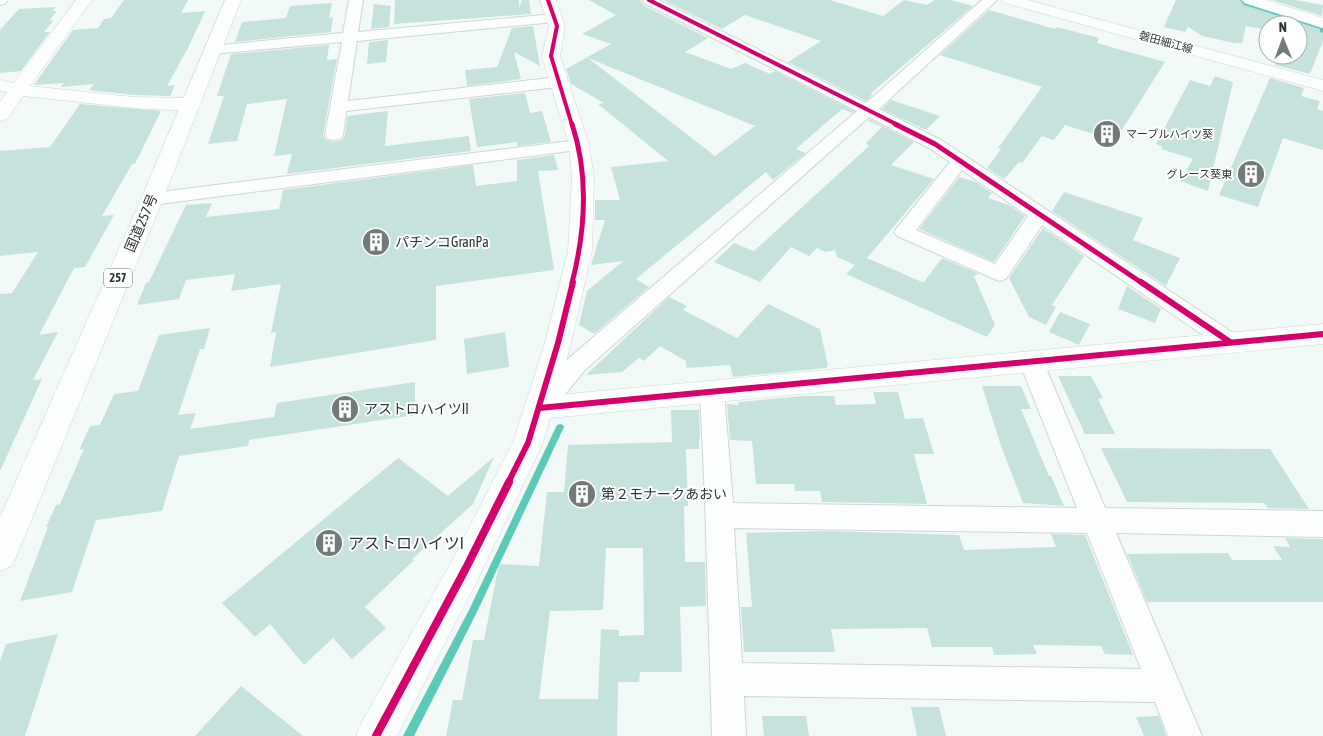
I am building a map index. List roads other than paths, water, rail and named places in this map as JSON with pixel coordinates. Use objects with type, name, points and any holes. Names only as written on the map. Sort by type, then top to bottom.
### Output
[{"type":"main road","points":[[0,115],[84,0]]},
{"type":"main road","name":"国道257号","points":[[2,546],[152,199],[233,0]]},
{"type":"main road","name":"磐田細江線","points":[[1010,0],[1323,86]]},
{"type":"main road","points":[[1250,0],[1323,24]]},
{"type":"main road","points":[[376,736],[466,568],[528,443],[580,251],[583,178],[579,145],[551,56],[556,26],[551,9]]},
{"type":"main road","points":[[0,85],[18,90],[162,105],[190,104]]},
{"type":"main road","points":[[539,408],[1323,334]]},
{"type":"street","points":[[334,135],[356,0]]},
{"type":"street","points":[[649,0],[913,132],[960,161],[1230,342]]},
{"type":"street","points":[[539,408],[577,364],[868,110],[990,0]]},
{"type":"street","points":[[212,50],[350,37],[551,9]]},
{"type":"street","points":[[338,107],[558,82]]},
{"type":"street","points":[[152,199],[579,145]]},
{"type":"street","points":[[960,161],[904,232],[1000,274],[1039,214]]},
{"type":"street","points":[[1031,361],[1185,736]]},
{"type":"street","points":[[712,392],[720,515],[729,736]]},
{"type":"street","points":[[720,515],[1323,524]]},
{"type":"street","points":[[726,679],[1164,686]]},
{"type":"waterway","points":[[1229,0],[1323,31]]},
{"type":"waterway","points":[[408,736],[472,613],[560,427]]},
{"type":"place","name":"マーブルハイツ葵","points":[[1107,134]]},
{"type":"place","name":"グレース葵東","points":[[1251,174]]},
{"type":"place","name":"パチンコGranPa","points":[[376,242]]},
{"type":"place","name":"アストロハイツII","points":[[345,409]]},
{"type":"place","name":"第２モナークあおい","points":[[582,494]]},
{"type":"place","name":"アストロハイツI","points":[[329,543]]}]
